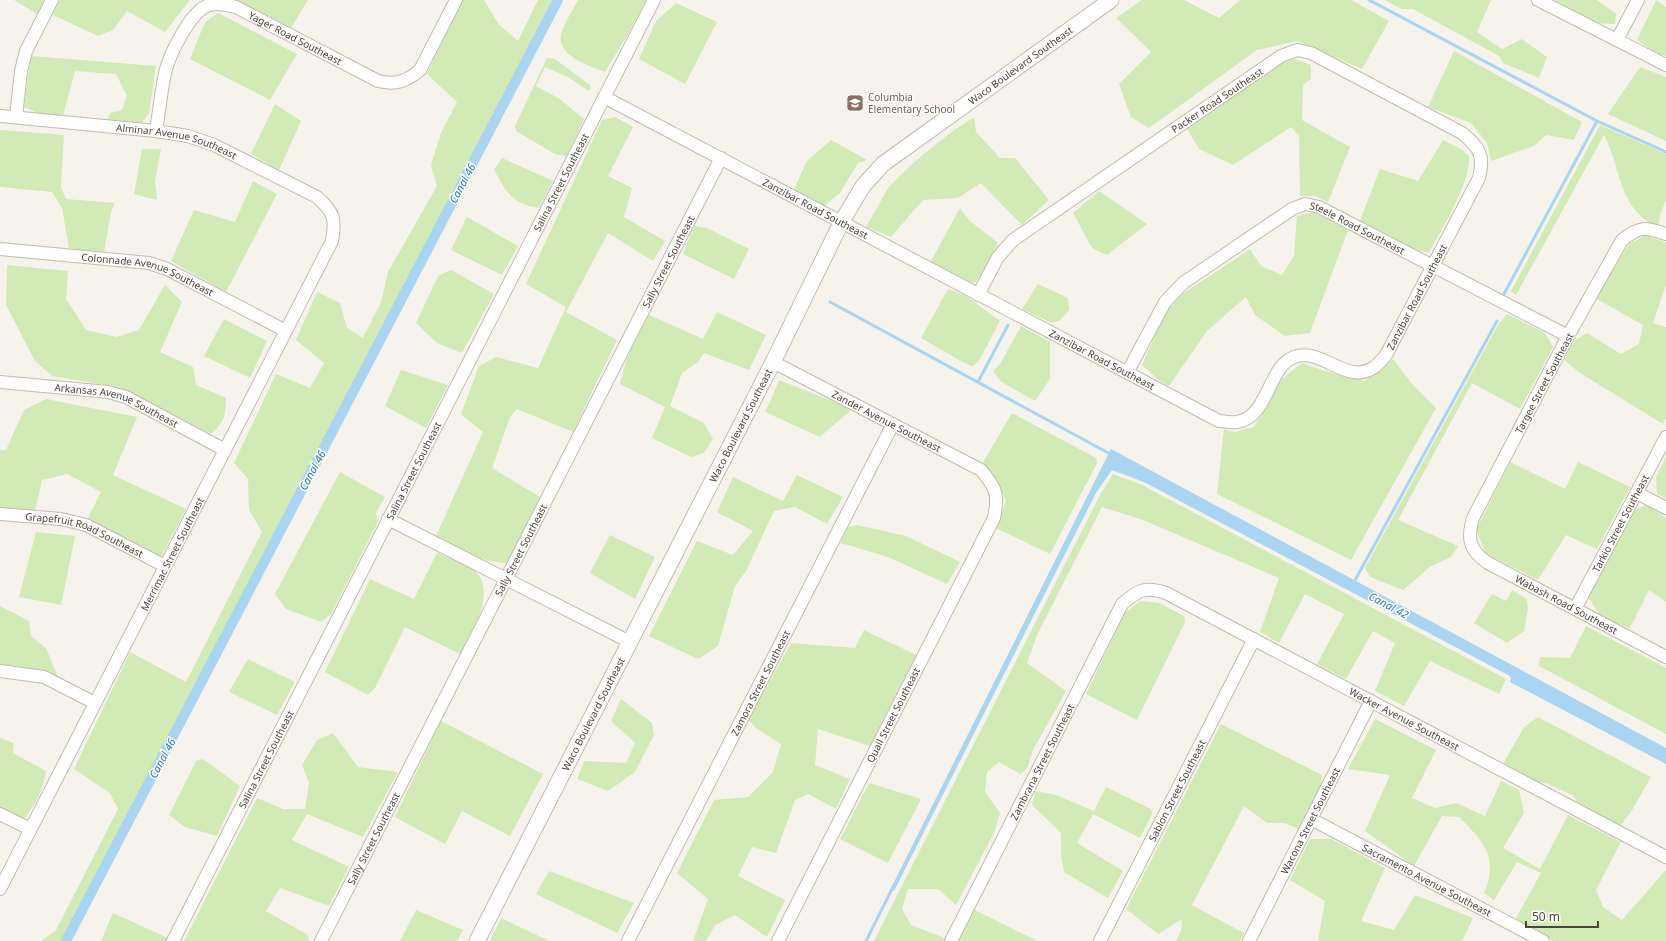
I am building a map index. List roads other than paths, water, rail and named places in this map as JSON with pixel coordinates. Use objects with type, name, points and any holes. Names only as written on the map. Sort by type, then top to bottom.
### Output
[{"type":"street","points":[[16,118],[21,71],[26,51],[52,0]]},
{"type":"street","name":"Yager Road Southeast","points":[[156,131],[165,72],[188,25],[200,10],[208,5],[221,4],[236,7],[378,81],[390,84],[411,78],[420,70],[456,0]]},
{"type":"street","name":"Salina Street Southeast","points":[[173,941],[654,0]]},
{"type":"street","name":"Waco Boulevard Southeast","points":[[477,941],[773,362],[842,221],[863,186],[883,164],[1111,0]]},
{"type":"street","points":[[1538,0],[1666,65]]},
{"type":"street","points":[[1617,40],[1638,0]]},
{"type":"street","name":"Packer Road Southeast","points":[[978,295],[998,257],[1013,240],[1281,56],[1297,50],[1311,53],[1462,133],[1475,144],[1482,158]]},
{"type":"street","name":"Zanzibar Road Southeast","points":[[604,97],[842,221],[978,295],[1219,421],[1238,422],[1250,416],[1259,407],[1281,368],[1293,357],[1309,355],[1351,372],[1362,373],[1374,368],[1386,356],[1433,268],[1479,178],[1482,158]]},
{"type":"street","name":"Alminar Avenue Southeast","points":[[0,116],[156,131],[188,136],[214,145],[317,197],[329,207],[333,216]]},
{"type":"street","name":"Sally Street Southeast","points":[[321,941],[721,158]]},
{"type":"street","name":"Steele Road Southeast","points":[[1127,373],[1165,302],[1183,283],[1292,209],[1305,204],[1319,207],[1433,268],[1568,336]]},
{"type":"street","name":"Merrimac Street Southeast","points":[[0,889],[332,241],[335,225],[333,216]]},
{"type":"street","name":"Targee Street Southeast","points":[[1471,546],[1469,532],[1473,518],[1568,336],[1622,240],[1636,230],[1648,228],[1666,234]]},
{"type":"street","name":"Colonnade Avenue Southeast","points":[[0,249],[149,263],[167,268],[286,330]]},
{"type":"street","name":"Zander Avenue Southeast","points":[[773,362],[981,470],[994,486]]},
{"type":"street","name":"Arkansas Avenue Southeast","points":[[0,382],[108,392],[126,396],[225,450]]},
{"type":"street","name":"Zamora Street Southeast","points":[[628,941],[893,424]]},
{"type":"street","name":"Tarkio Street Southeast","points":[[1575,609],[1666,437]]},
{"type":"street","name":"Quail Street Southeast","points":[[778,941],[994,518],[998,502],[994,486]]},
{"type":"street","points":[[1637,493],[1666,508]]},
{"type":"street","name":"Grapefruit Road Southeast","points":[[0,514],[61,520],[86,525],[165,566]]},
{"type":"street","points":[[388,519],[630,642]]},
{"type":"street","name":"Wabash Road Southeast","points":[[1471,546],[1476,555],[1488,563],[1666,656]]},
{"type":"street","name":"Wacker Avenue Southeast","points":[[1141,590],[1153,588],[1166,594],[1666,857]]},
{"type":"street","name":"Zambrana Street Southeast","points":[[951,941],[1122,604],[1132,595],[1141,590]]},
{"type":"street","name":"Sablon Street Southeast","points":[[1100,941],[1254,639]]},
{"type":"street","points":[[0,671],[44,677],[95,703]]},
{"type":"street","name":"Wacona Street Southeast","points":[[1253,940],[1311,819],[1371,701]]},
{"type":"street","points":[[0,814],[30,829]]},
{"type":"street","name":"Sacramento Avenue Southeast","points":[[1311,819],[1543,941]]},
{"type":"water","name":"Canal 42","points":[[1111,449],[1666,748],[1666,764],[1510,682],[1511,678],[1508,675],[1144,482],[1112,470],[1096,493],[894,891],[890,890]]},
{"type":"waterway","name":"Canal 46","points":[[66,941],[558,0]]},
{"type":"waterway","points":[[1369,0],[1597,121],[1666,152]]},
{"type":"waterway","points":[[1504,294],[1597,121]]},
{"type":"waterway","points":[[830,302],[1112,455]]},
{"type":"waterway","points":[[1353,584],[1497,321]]},
{"type":"waterway","points":[[978,382],[1008,325]]},
{"type":"waterway","points":[[866,941],[893,887]]},
{"type":"place","name":"Columbia Elementary School","points":[[855,103]]}]
